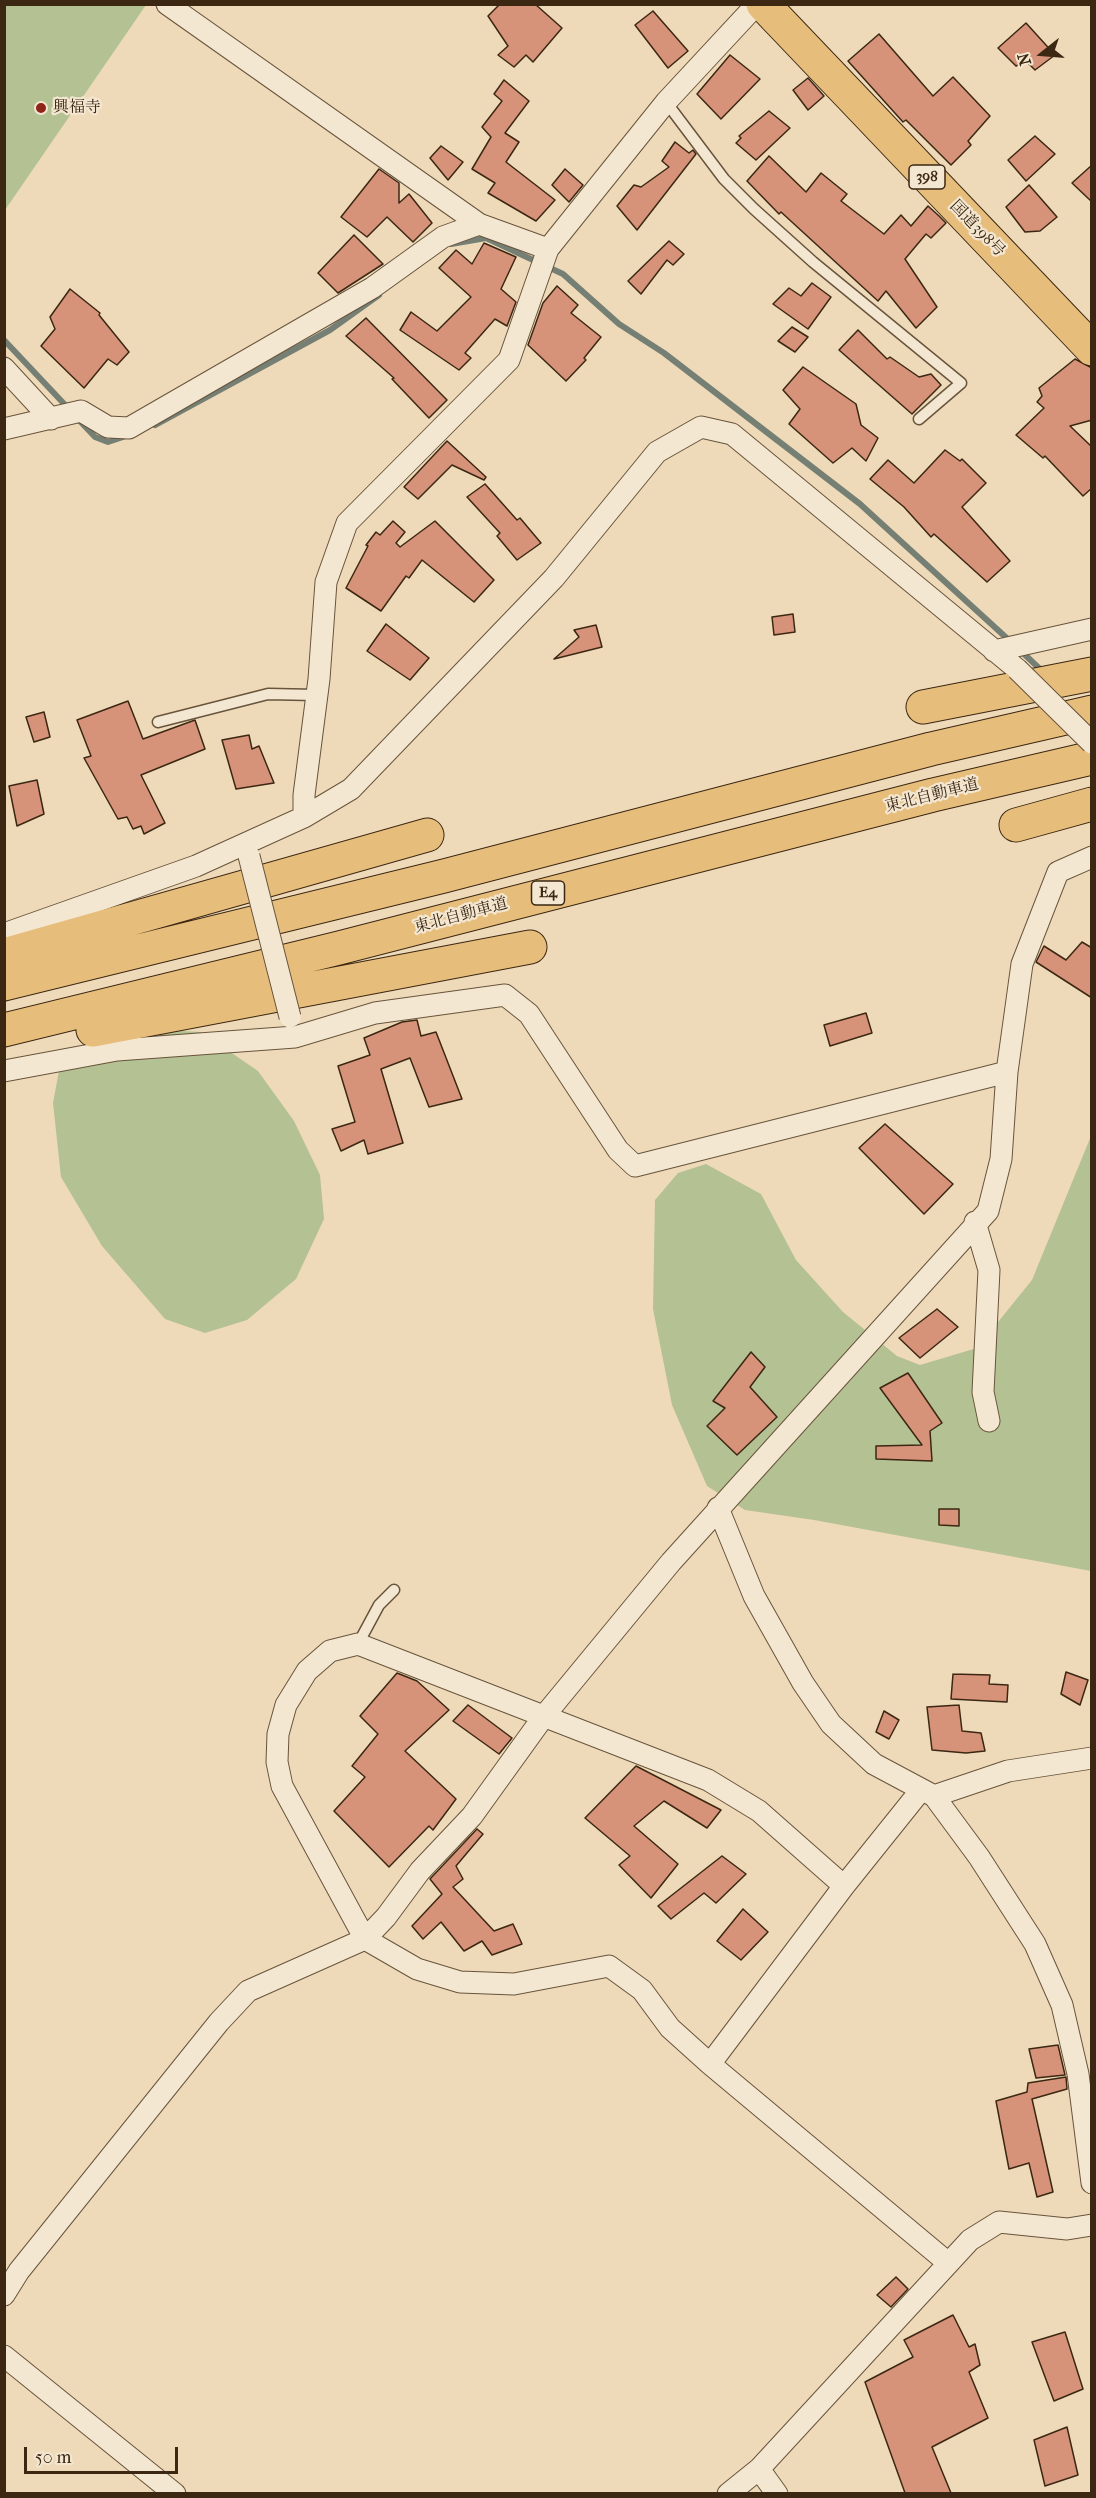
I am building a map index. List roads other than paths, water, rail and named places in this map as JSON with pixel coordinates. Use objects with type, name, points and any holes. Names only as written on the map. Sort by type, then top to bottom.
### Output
[{"type":"highway","name":"国道398号","points":[[764,4],[1092,349]]},
{"type":"highway","points":[[923,707],[1092,674]]},
{"type":"highway","points":[[4,984],[444,876],[931,749],[1092,712]]},
{"type":"highway","name":"東北自動車道","points":[[4,1030],[339,948],[922,798],[1092,758]]},
{"type":"highway","points":[[1016,825],[1092,804]]},
{"type":"highway","points":[[4,955],[427,835]]},
{"type":"highway","points":[[4,1045],[341,985],[530,947]]},
{"type":"street","points":[[167,4],[479,224],[547,250]]},
{"type":"street","points":[[304,817],[304,795],[326,582],[347,523],[508,360],[547,250],[666,102],[758,4]]},
{"type":"street","points":[[4,368],[64,416],[108,427],[129,428],[170,407],[372,288],[443,237],[479,224]]},
{"type":"street","points":[[4,429],[64,416]]},
{"type":"street","points":[[4,934],[247,849],[351,789],[554,578],[657,452],[701,427],[732,434],[1017,669],[1092,743]]},
{"type":"street","points":[[994,651],[1092,629]]},
{"type":"street","points":[[247,849],[293,1027]]},
{"type":"street","points":[[4,2295],[19,2271],[219,2022],[248,1991],[365,1939],[386,1917],[420,1871],[472,1816],[544,1716],[718,1508],[802,1418],[975,1221],[988,1211],[1001,1159],[1007,1072],[1022,964],[1058,872],[1092,857]]},
{"type":"street","points":[[4,1071],[117,1050],[293,1027],[375,1012],[505,995],[529,1014],[618,1150],[635,1166],[1007,1072]]},
{"type":"street","points":[[975,1221],[989,1270],[982,1392],[989,1421]]},
{"type":"street","points":[[718,1508],[754,1596],[803,1683],[831,1724],[874,1764],[927,1793],[979,1857],[1035,1944],[1062,2005],[1078,2074],[1092,2183]]},
{"type":"street","points":[[844,1886],[759,1811],[708,1780],[358,1644],[330,1651],[307,1671],[286,1706],[278,1734],[277,1762],[282,1786],[365,1939],[417,1969],[460,1982],[514,1984],[609,1966],[642,1990],[670,2028],[710,2064],[947,2262]]},
{"type":"street","points":[[710,2064],[844,1886],[927,1793],[1008,1771],[1092,1758]]},
{"type":"street","points":[[728,2493],[759,2469],[947,2262],[970,2240],[999,2222],[1067,2229],[1092,2225]]},
{"type":"street","points":[[4,2356],[175,2493]]},
{"type":"street","points":[[759,2469],[777,2493]]},
{"type":"lane","points":[[666,102],[724,178],[754,209],[813,262],[961,383],[919,419]]},
{"type":"lane","points":[[158,722],[268,694],[316,694]]},
{"type":"lane","points":[[358,1644],[379,1605],[394,1590]]},
{"type":"waterway","points":[[451,244],[486,238],[563,274],[619,324],[664,353],[860,504],[1011,642]]},
{"type":"waterway","points":[[155,425],[330,330],[379,295]]},
{"type":"waterway","points":[[4,340],[68,408]]},
{"type":"waterway","points":[[77,418],[95,437],[108,442],[126,436]]},
{"type":"waterway","points":[[1021,651],[1042,671]]},
{"type":"place","name":"興福寺","points":[[41,108]]}]
